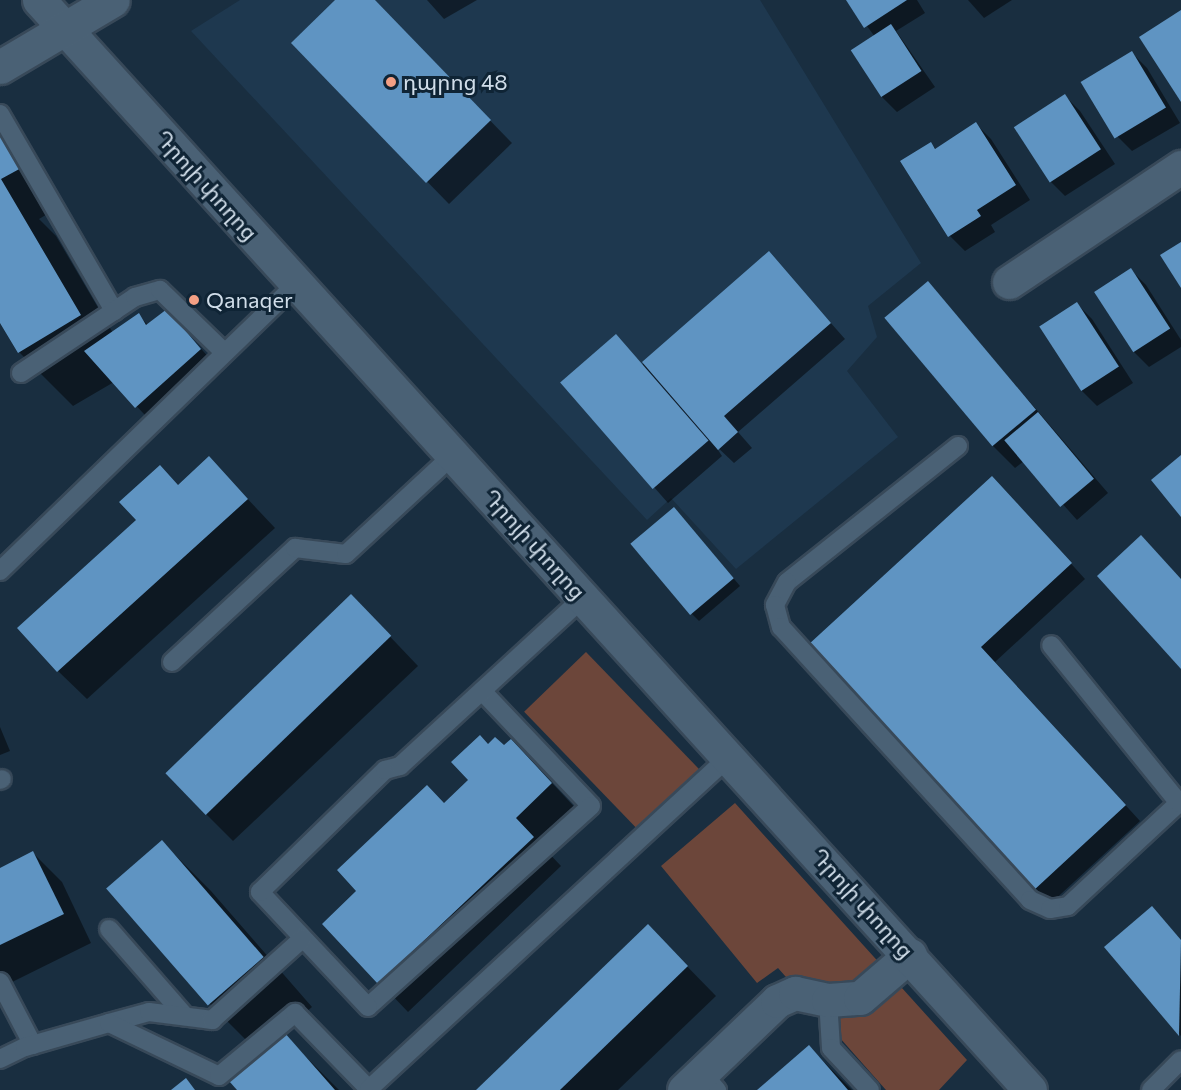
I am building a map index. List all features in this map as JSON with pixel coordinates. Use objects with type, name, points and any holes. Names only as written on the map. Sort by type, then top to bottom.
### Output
[{"type":"street","name":"Դրոյի փողոց","points":[[39,0],[910,955],[1030,1090]]},
{"type":"street","points":[[0,68],[113,0]]},
{"type":"street","points":[[1009,282],[1181,167]]},
{"type":"street","points":[[701,1084],[777,1001],[795,993],[828,1000],[860,998],[910,955]]},
{"type":"lane","points":[[0,114],[114,311]]},
{"type":"lane","points":[[0,571],[224,352],[297,284]]},
{"type":"lane","points":[[21,373],[135,297],[160,290],[224,352]]},
{"type":"lane","points":[[958,446],[787,582],[775,605],[781,627],[1030,900],[1050,909],[1068,906],[1180,804],[1051,645]]},
{"type":"lane","points":[[172,662],[295,548],[346,554],[453,455]]},
{"type":"lane","points":[[482,691],[591,806],[368,1007],[260,892],[385,770],[400,766],[482,691],[584,598]]},
{"type":"lane","points":[[109,1023],[219,1083],[295,1013],[369,1089],[729,757]]},
{"type":"lane","points":[[109,929],[185,1016]]},
{"type":"lane","points":[[0,1059],[33,1045],[148,1012],[212,1020],[303,938]]},
{"type":"lane","points":[[0,982],[33,1045]]},
{"type":"lane","points":[[828,1000],[831,1048],[870,1090]]},
{"type":"lane","points":[[1151,1090],[1181,1060]]},
{"type":"shaded area","points":[[240,0],[760,0],[921,263],[868,306],[877,337],[847,371],[898,437],[736,569],[671,498],[647,520],[191,31]]},
{"type":"shaded area","points":[[586,652],[701,771],[639,831],[524,712]]},
{"type":"shaded area","points":[[735,803],[967,1060],[939,1090],[886,1090],[778,968],[757,983],[661,866]]},
{"type":"building","name":"դպրոց 48","points":[[335,0],[375,0],[491,120],[426,183],[291,43]]},
{"type":"building","points":[[846,0],[907,0],[864,28]]},
{"type":"building","points":[[1181,10],[1181,102],[1139,37]]},
{"type":"building","points":[[891,24],[921,71],[881,97],[851,50]]},
{"type":"building","points":[[1132,51],[1166,108],[1115,138],[1081,82]]},
{"type":"building","points":[[1065,94],[1101,149],[1050,183],[1014,127]]},
{"type":"building","points":[[976,122],[1016,185],[977,210],[981,216],[948,237],[900,161],[931,142],[935,149]]},
{"type":"building","points":[[0,128],[23,167],[1,179],[81,315],[18,353],[0,323]]},
{"type":"building","points":[[1181,242],[1181,288],[1160,255]]},
{"type":"building","points":[[769,251],[831,323],[724,416],[738,432],[718,450],[642,362]]},
{"type":"building","points":[[1131,268],[1170,328],[1133,352],[1094,292]]},
{"type":"building","points":[[928,281],[1036,410],[992,446],[884,318]]},
{"type":"building","points":[[1077,302],[1119,367],[1081,391],[1039,327]]},
{"type":"building","points":[[167,309],[201,349],[135,408],[84,351],[139,313],[146,325]]},
{"type":"building","points":[[616,334],[709,440],[653,489],[560,383]]},
{"type":"building","points":[[1038,412],[1094,479],[1060,507],[1004,440]]},
{"type":"building","points":[[1181,455],[1181,517],[1151,480]]},
{"type":"building","points":[[209,456],[248,499],[57,672],[17,628],[136,520],[119,502],[160,465],[178,485]]},
{"type":"building","points":[[992,476],[1072,563],[981,647],[1126,805],[1033,891],[808,645]]},
{"type":"building","points":[[674,507],[734,578],[690,615],[630,544]]},
{"type":"building","points":[[1141,535],[1181,579],[1181,669],[1097,576]]},
{"type":"building","points":[[351,594],[391,636],[206,815],[165,773]]},
{"type":"building","points":[[480,735],[488,744],[495,737],[504,745],[511,739],[552,783],[516,818],[534,837],[378,984],[322,924],[356,891],[337,870],[427,785],[444,803],[468,780],[451,762]]},
{"type":"building","points":[[162,840],[264,957],[208,1006],[106,889]]},
{"type":"building","points":[[33,851],[64,914],[0,945],[0,868]]},
{"type":"building","points":[[1152,906],[1181,940],[1179,1036],[1104,947]]},
{"type":"building","points":[[648,924],[688,966],[560,1090],[476,1090]]},
{"type":"building","points":[[284,1032],[335,1090],[237,1090],[229,1081]]},
{"type":"building","points":[[809,1045],[848,1090],[757,1090]]},
{"type":"building","points":[[186,1078],[195,1090],[171,1090]]},
{"type":"place","name":"դպրոց 48","points":[[391,82]]},
{"type":"place","name":"Qanaqer","points":[[194,300]]}]
